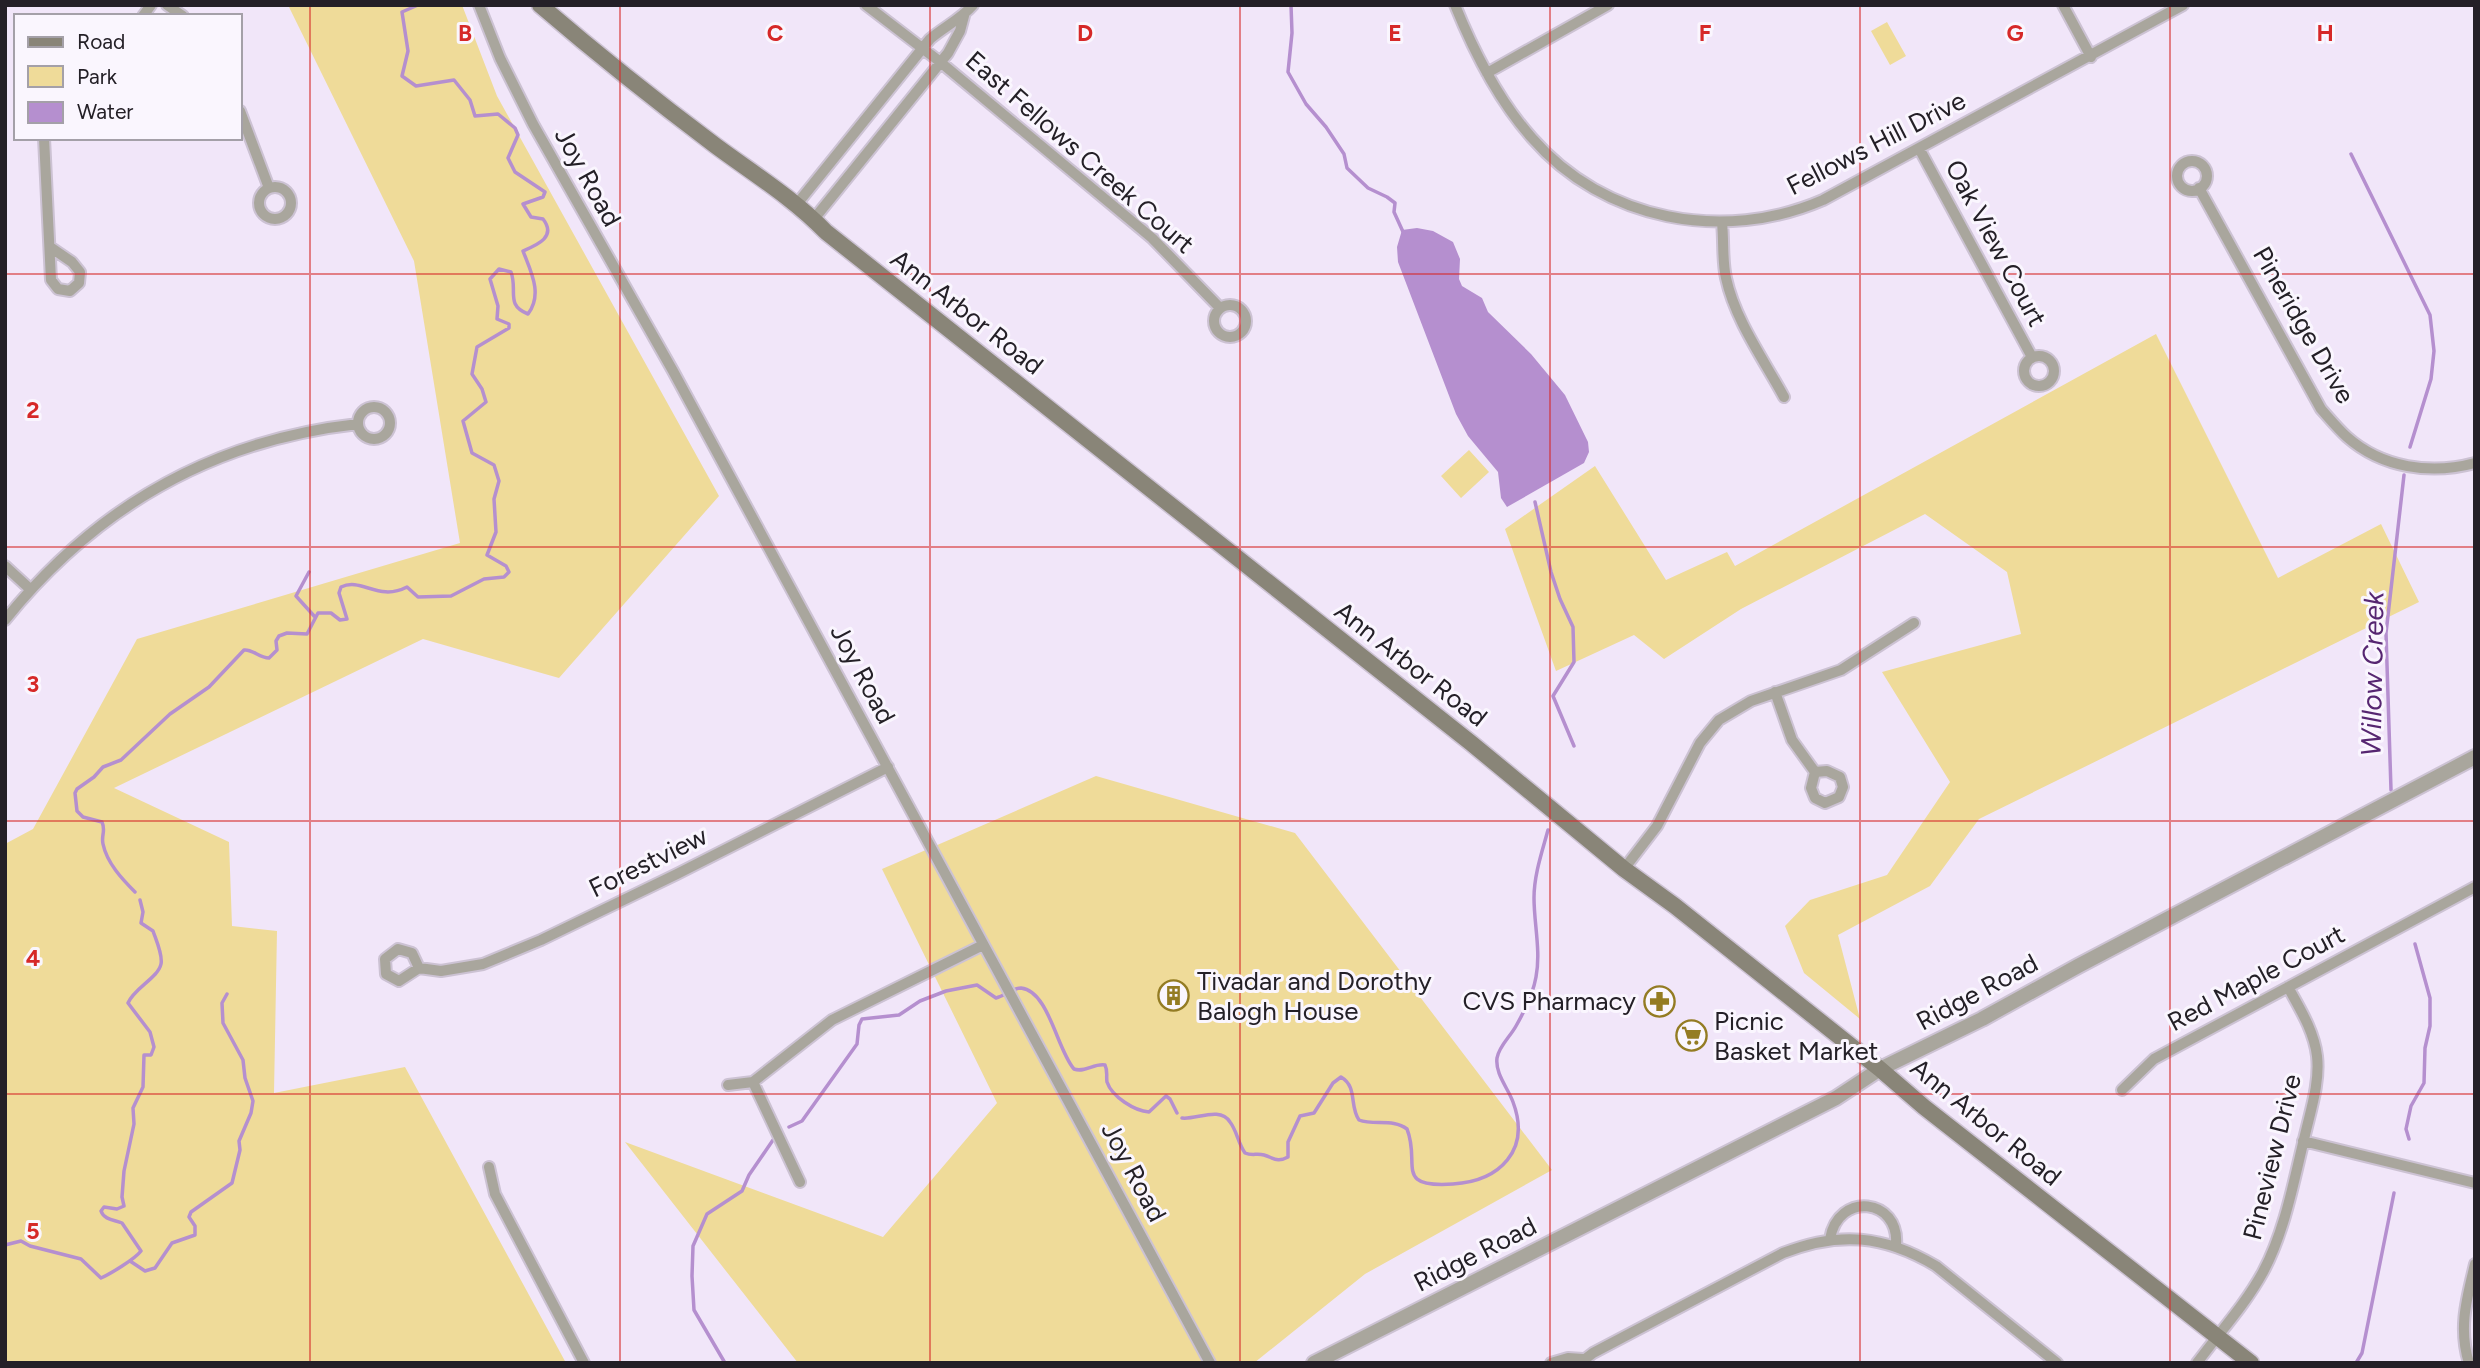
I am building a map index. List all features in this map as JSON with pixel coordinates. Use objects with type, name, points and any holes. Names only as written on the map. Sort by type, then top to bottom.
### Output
[{"type":"main road","name":"Ann Arbor Road","points":[[540,5],[596,53],[717,147],[797,204],[837,240],[1471,743],[1624,869],[1675,906],[1924,1107],[2250,1363]]},
{"type":"street","name":"Joy Road","points":[[479,5],[500,58],[533,124],[667,361],[1210,1363]]},
{"type":"street","name":"East Fellows Creek Court","points":[[866,5],[939,61],[1152,238],[1220,308]]},
{"type":"street","points":[[814,219],[948,52],[960,31],[964,16],[973,5]]},
{"type":"street","name":"Fellows Hill Drive","points":[[1455,5],[1466,34],[1487,73],[1532,138],[1559,164],[1586,184],[1616,200],[1654,214],[1722,223],[1764,219],[1811,206],[1920,150],[2183,5]]},
{"type":"street","points":[[1487,73],[1608,5]]},
{"type":"street","points":[[2063,5],[2091,57]]},
{"type":"street","points":[[797,204],[922,48],[947,24],[964,16]]},
{"type":"street","points":[[242,116],[269,188]]},
{"type":"street","points":[[44,140],[50,247]]},
{"type":"street","name":"Oak View Court","points":[[1920,150],[2032,357]]},
{"type":"street","name":"Pineridge Drive","points":[[2199,188],[2321,409],[2348,438],[2372,454],[2400,466],[2443,469],[2475,463]]},
{"type":"street","points":[[1722,223],[1728,286],[1738,312],[1784,397]]},
{"type":"street","points":[[5,620],[30,589],[67,552],[123,508],[173,479],[224,455],[279,437],[358,424]]},
{"type":"street","points":[[5,566],[30,589]]},
{"type":"street","points":[[1624,869],[1657,826],[1708,731],[1733,710],[1775,692],[1841,670],[1914,622]]},
{"type":"street","points":[[1775,692],[1792,740],[1815,772]]},
{"type":"street","name":"Ridge Road","points":[[1314,1363],[1836,1098],[1880,1069],[1982,1019],[2475,757]]},
{"type":"street","name":"Forestview","points":[[419,968],[441,971],[483,964],[541,940],[888,767]]},
{"type":"street","name":"Red Maple Court","points":[[2122,1090],[2154,1059],[2475,887]]},
{"type":"street","points":[[728,1085],[753,1082],[832,1020],[983,945]]},
{"type":"street","name":"Pineview Drive","points":[[2197,1363],[2251,1292],[2273,1251],[2282,1226],[2303,1141],[2316,1085],[2317,1058],[2310,1029],[2288,987]]},
{"type":"street","points":[[753,1082],[800,1182]]},
{"type":"street","points":[[2303,1141],[2475,1183]]},
{"type":"street","points":[[489,1167],[495,1194],[584,1363]]},
{"type":"street","points":[[1830,1239],[1831,1231],[1844,1213],[1850,1208],[1867,1206],[1881,1211],[1887,1217],[1895,1230],[1896,1245]]},
{"type":"street","points":[[1551,1363],[1568,1358],[1582,1361],[1783,1253],[1830,1239],[1867,1239],[1896,1245],[1936,1266],[2057,1363]]},
{"type":"street","points":[[2469,1363],[2464,1343],[2463,1321],[2475,1264]]},
{"type":"green space","points":[[288,5],[462,5],[497,96],[719,496],[559,678],[423,639],[114,788],[229,842],[232,926],[277,931],[274,1093],[405,1067],[566,1363],[5,1363],[5,844],[33,829],[137,639],[460,543],[414,261]]},
{"type":"green space","points":[[1887,22],[1906,56],[1890,65],[1871,31]]},
{"type":"green space","points":[[2156,334],[2278,578],[2381,524],[2419,602],[1979,819],[1930,886],[1838,935],[1860,1019],[1804,973],[1785,926],[1810,900],[1887,875],[1950,782],[1882,672],[2021,634],[2007,572],[1925,514],[1741,609],[1664,659],[1634,635],[1556,671],[1505,529],[1595,466],[1666,580],[1727,552],[1735,566]]},
{"type":"green space","points":[[1469,450],[1489,472],[1461,498],[1441,476]]},
{"type":"green space","points":[[1096,776],[1295,833],[1552,1170],[1365,1274],[1254,1363],[798,1363],[625,1142],[883,1237],[997,1103],[882,869]]},
{"type":"water","points":[[1417,228],[1433,231],[1453,242],[1460,259],[1459,279],[1462,286],[1482,298],[1488,312],[1531,354],[1565,395],[1588,442],[1589,452],[1584,463],[1507,507],[1501,498],[1498,472],[1468,436],[1456,414],[1398,262],[1397,247],[1402,230]]},
{"type":"waterway","points":[[135,892],[108,858],[103,844],[102,822],[83,817],[77,811],[77,789],[103,767],[121,760],[170,714],[209,687],[244,650],[269,658],[277,650],[276,641],[279,636],[287,633],[307,634],[318,613],[331,613],[340,620],[347,619],[339,593],[341,587],[356,585],[387,592],[407,587],[418,597],[451,596],[484,579],[504,577],[509,572],[506,566],[487,555],[496,532],[494,499],[499,481],[494,465],[472,453],[463,421],[486,402],[482,389],[472,374],[477,347],[509,328],[509,324],[497,319],[498,306],[490,279],[499,269],[511,272],[514,302],[528,314],[535,299],[534,283],[523,251],[544,240],[548,231],[543,219],[531,217],[523,204],[543,197],[545,192],[515,172],[508,158],[518,135],[515,128],[498,114],[475,116],[470,100],[454,80],[416,86],[402,76],[408,51],[402,12],[418,5]]},
{"type":"waterway","points":[[1291,5],[1292,33],[1288,72],[1306,104],[1344,154],[1347,168],[1368,188],[1395,203],[1394,212],[1404,234]]},
{"type":"waterway","name":"Willow Creek","points":[[2351,154],[2430,315],[2434,351],[2431,379],[2410,447]]},
{"type":"waterway","name":"Willow Creek","points":[[2391,790],[2386,633],[2404,475]]},
{"type":"waterway","points":[[1535,502],[1551,572],[1573,627],[1574,662],[1553,696],[1574,746]]},
{"type":"waterway","points":[[309,572],[296,596],[315,617]]},
{"type":"waterway","points":[[1182,1118],[1214,1114],[1226,1117],[1245,1153],[1281,1160],[1288,1157],[1288,1142],[1300,1116],[1314,1113],[1333,1083],[1341,1077],[1350,1086],[1359,1120],[1396,1124],[1407,1129],[1411,1142],[1413,1171],[1416,1178],[1422,1182],[1470,1182],[1497,1169],[1507,1160],[1518,1135],[1518,1119],[1500,1075],[1497,1058],[1522,1015],[1535,983],[1538,957],[1534,889],[1548,830]]},
{"type":"waterway","points":[[5,1245],[21,1241],[30,1246],[81,1259],[101,1278],[141,1251],[122,1223],[107,1218],[101,1211],[104,1207],[117,1209],[124,1206],[124,1171],[134,1124],[133,1108],[143,1087],[144,1055],[151,1055],[154,1047],[150,1032],[128,1003],[161,964],[153,931],[141,923],[143,912],[140,900]]},
{"type":"waterway","name":"Willow Creek","points":[[2409,1139],[2406,1129],[2411,1106],[2424,1083],[2425,1048],[2430,1026],[2430,998],[2415,944]]},
{"type":"waterway","points":[[789,1127],[802,1121],[857,1044],[862,1019],[899,1015],[920,1001],[946,991],[977,985],[996,998],[1018,988],[1031,992],[1046,1010],[1062,1049],[1074,1069],[1105,1065],[1110,1088],[1125,1102],[1149,1112],[1166,1096],[1177,1113]]},
{"type":"waterway","points":[[130,1261],[145,1271],[155,1268],[172,1243],[195,1235],[195,1226],[189,1217],[191,1212],[232,1183],[240,1150],[239,1141],[253,1101],[245,1078],[243,1060],[223,1023],[222,1003],[227,994]]},
{"type":"waterway","points":[[725,1363],[694,1310],[693,1246],[707,1214],[742,1191],[749,1175],[773,1140]]},
{"type":"waterway","name":"Willow Creek","points":[[2356,1363],[2362,1353],[2394,1193]]},
{"type":"place","name":"Tivadar and Dorothy Balogh House","points":[[1174,996]]},
{"type":"place","name":"CVS Pharmacy","points":[[1659,1001]]},
{"type":"place","name":"Picnic Basket Market","points":[[1691,1036]]}]
